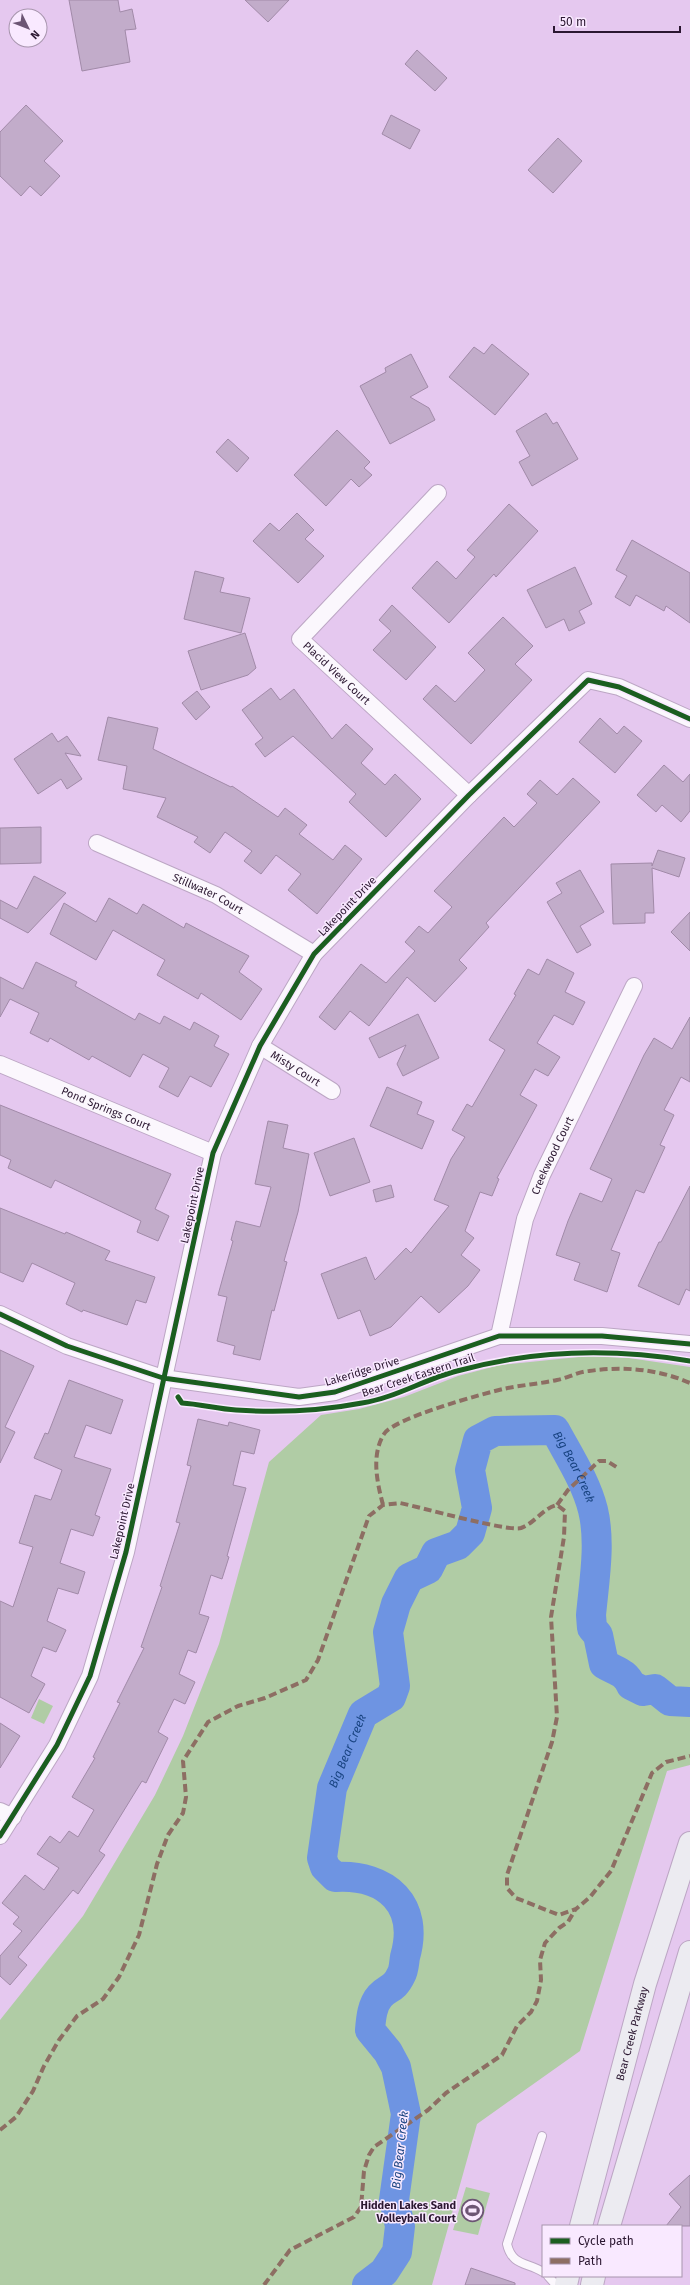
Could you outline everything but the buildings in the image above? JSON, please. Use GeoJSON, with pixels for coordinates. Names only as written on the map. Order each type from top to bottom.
{"type":"FeatureCollection","features":[{"type":"Feature","properties":{"kind":"main road","name":"Bear Creek Parkway"},"geometry":{"type":"LineString","coordinates":[[581,2225],[645,1984],[690,1843]]}},
{"type":"Feature","properties":{"kind":"main road"},"geometry":{"type":"LineString","coordinates":[[609,2225],[690,1952]]}},
{"type":"Feature","properties":{"kind":"street","name":"Placid View Court"},"geometry":{"type":"LineString","coordinates":[[438,493],[300,639],[469,795]]}},
{"type":"Feature","properties":{"kind":"street","name":"Lakepoint Drive"},"geometry":{"type":"LineString","coordinates":[[0,1836],[6,1814],[57,1745],[90,1676],[126,1552],[213,1153],[260,1046],[314,954],[469,795],[588,680],[620,687],[690,719]]}},
{"type":"Feature","properties":{"kind":"street","name":"Stillwater Court"},"geometry":{"type":"LineString","coordinates":[[97,843],[216,895],[314,954]]}},
{"type":"Feature","properties":{"kind":"street","name":"Creekwood Court"},"geometry":{"type":"LineString","coordinates":[[499,1336],[525,1219],[542,1175],[634,986]]}},
{"type":"Feature","properties":{"kind":"street","name":"Misty Court"},"geometry":{"type":"LineString","coordinates":[[260,1046],[332,1091]]}},
{"type":"Feature","properties":{"kind":"street","name":"Pond Springs Court"},"geometry":{"type":"LineString","coordinates":[[0,1064],[213,1153]]}},
{"type":"Feature","properties":{"kind":"street","name":"Lakeridge Drive"},"geometry":{"type":"LineString","coordinates":[[0,1314],[67,1346],[163,1378],[260,1393],[299,1397],[335,1392],[499,1336],[602,1336],[690,1344]]}},
{"type":"Feature","properties":{"kind":"lane"},"geometry":{"type":"LineString","coordinates":[[542,2136],[507,2244],[509,2254],[517,2261],[535,2267],[542,2271]]}},
{"type":"Feature","properties":{"kind":"lane"},"geometry":{"type":"LineString","coordinates":[[549,2277],[556,2285]]}},
{"type":"Feature","properties":{"kind":"green space"},"geometry":{"type":"Polygon","coordinates":[[[588,1356],[629,1358],[690,1367],[690,1765],[667,1771],[580,2051],[477,2124],[432,2285],[0,2285],[0,2020],[83,1916],[155,1795],[183,1736],[219,1644],[269,1462],[321,1415],[359,1409],[404,1397],[458,1376],[500,1365],[588,1356]]]}},
{"type":"Feature","properties":{"kind":"green space"},"geometry":{"type":"Polygon","coordinates":[[[39,1699],[53,1706],[44,1724],[31,1718],[39,1699]]]}},
{"type":"Feature","properties":{"kind":"green space","name":"Hidden Lakes Sand Volleyball Court"},"geometry":{"type":"Polygon","coordinates":[[[466,2187],[490,2193],[478,2235],[453,2230],[466,2187]]]}},
{"type":"Feature","properties":{"kind":"waterway","name":"Big Bear Creek"},"geometry":{"type":"LineString","coordinates":[[367,2285],[384,2272],[397,2252],[400,2226],[394,2200],[406,2114],[396,2067],[388,2052],[370,2030],[372,2012],[375,2003],[383,1993],[396,1983],[403,1971],[408,1939],[408,1922],[403,1908],[395,1896],[384,1887],[370,1881],[354,1877],[335,1877],[325,1867],[322,1858],[332,1788],[363,1714],[391,1697],[395,1686],[388,1632],[396,1604],[409,1578],[428,1569],[436,1553],[458,1545],[470,1533],[477,1508],[470,1470],[478,1440],[495,1431],[555,1430],[582,1479],[593,1510],[597,1549],[591,1615],[592,1628],[598,1635],[604,1664],[623,1674],[631,1685],[643,1691],[655,1689],[670,1701],[690,1702]]}},
{"type":"Feature","properties":{"kind":"marked path"},"geometry":{"type":"LineString","coordinates":[[383,1505],[376,1469],[376,1460],[380,1442],[384,1434],[391,1428],[421,1414],[439,1407],[503,1389],[561,1379],[585,1372],[602,1370],[640,1370],[678,1378],[690,1383]]}},
{"type":"Feature","properties":{"kind":"marked path"},"geometry":{"type":"LineString","coordinates":[[557,1505],[568,1490],[599,1461],[607,1461],[618,1468]]}},
{"type":"Feature","properties":{"kind":"marked path"},"geometry":{"type":"LineString","coordinates":[[0,2130],[16,2117],[33,2091],[44,2066],[59,2040],[77,2016],[103,1999],[119,1977],[139,1935],[157,1864],[168,1835],[183,1813],[186,1797],[183,1761],[208,1722],[238,1706],[265,1698],[306,1680],[318,1660],[369,1516],[383,1505],[400,1503],[482,1523],[513,1528],[521,1528],[526,1526],[547,1509],[557,1505],[565,1511],[564,1537],[551,1617],[557,1717],[552,1742],[507,1875],[507,1888],[516,1898],[559,1915],[576,1909],[590,1897],[611,1871],[652,1773],[666,1762],[690,1756]]}},
{"type":"Feature","properties":{"kind":"marked path"},"geometry":{"type":"LineString","coordinates":[[264,2285],[290,2250],[354,2217],[361,2207],[364,2171],[369,2155],[374,2147],[428,2110],[446,2093],[502,2055],[517,2026],[531,2012],[537,2001],[541,1980],[540,1960],[545,1943],[559,1928],[568,1922],[575,1910]]}},
{"type":"Feature","properties":{"kind":"cycle path"},"geometry":{"type":"LineString","coordinates":[[0,1836],[57,1745],[90,1676],[126,1552],[213,1153],[260,1046],[314,954],[469,795],[588,680],[619,687],[690,719]]}},
{"type":"Feature","properties":{"kind":"cycle path","name":"Bear Creek Eastern Trail"},"geometry":{"type":"LineString","coordinates":[[0,1314],[67,1346],[163,1378],[299,1397],[335,1392],[499,1336],[602,1336],[690,1344]]}},
{"type":"Feature","properties":{"kind":"cycle path","name":"Bear Creek Eastern Trail"},"geometry":{"type":"LineString","coordinates":[[178,1397],[182,1403],[229,1409],[252,1411],[315,1410],[374,1401],[445,1374],[486,1364],[544,1355],[573,1353],[631,1354],[690,1361]]}},
{"type":"Feature","properties":{"kind":"place","name":"Hidden Lakes Sand Volleyball Court"},"geometry":{"type":"Point","coordinates":[472,2211]}}]}
